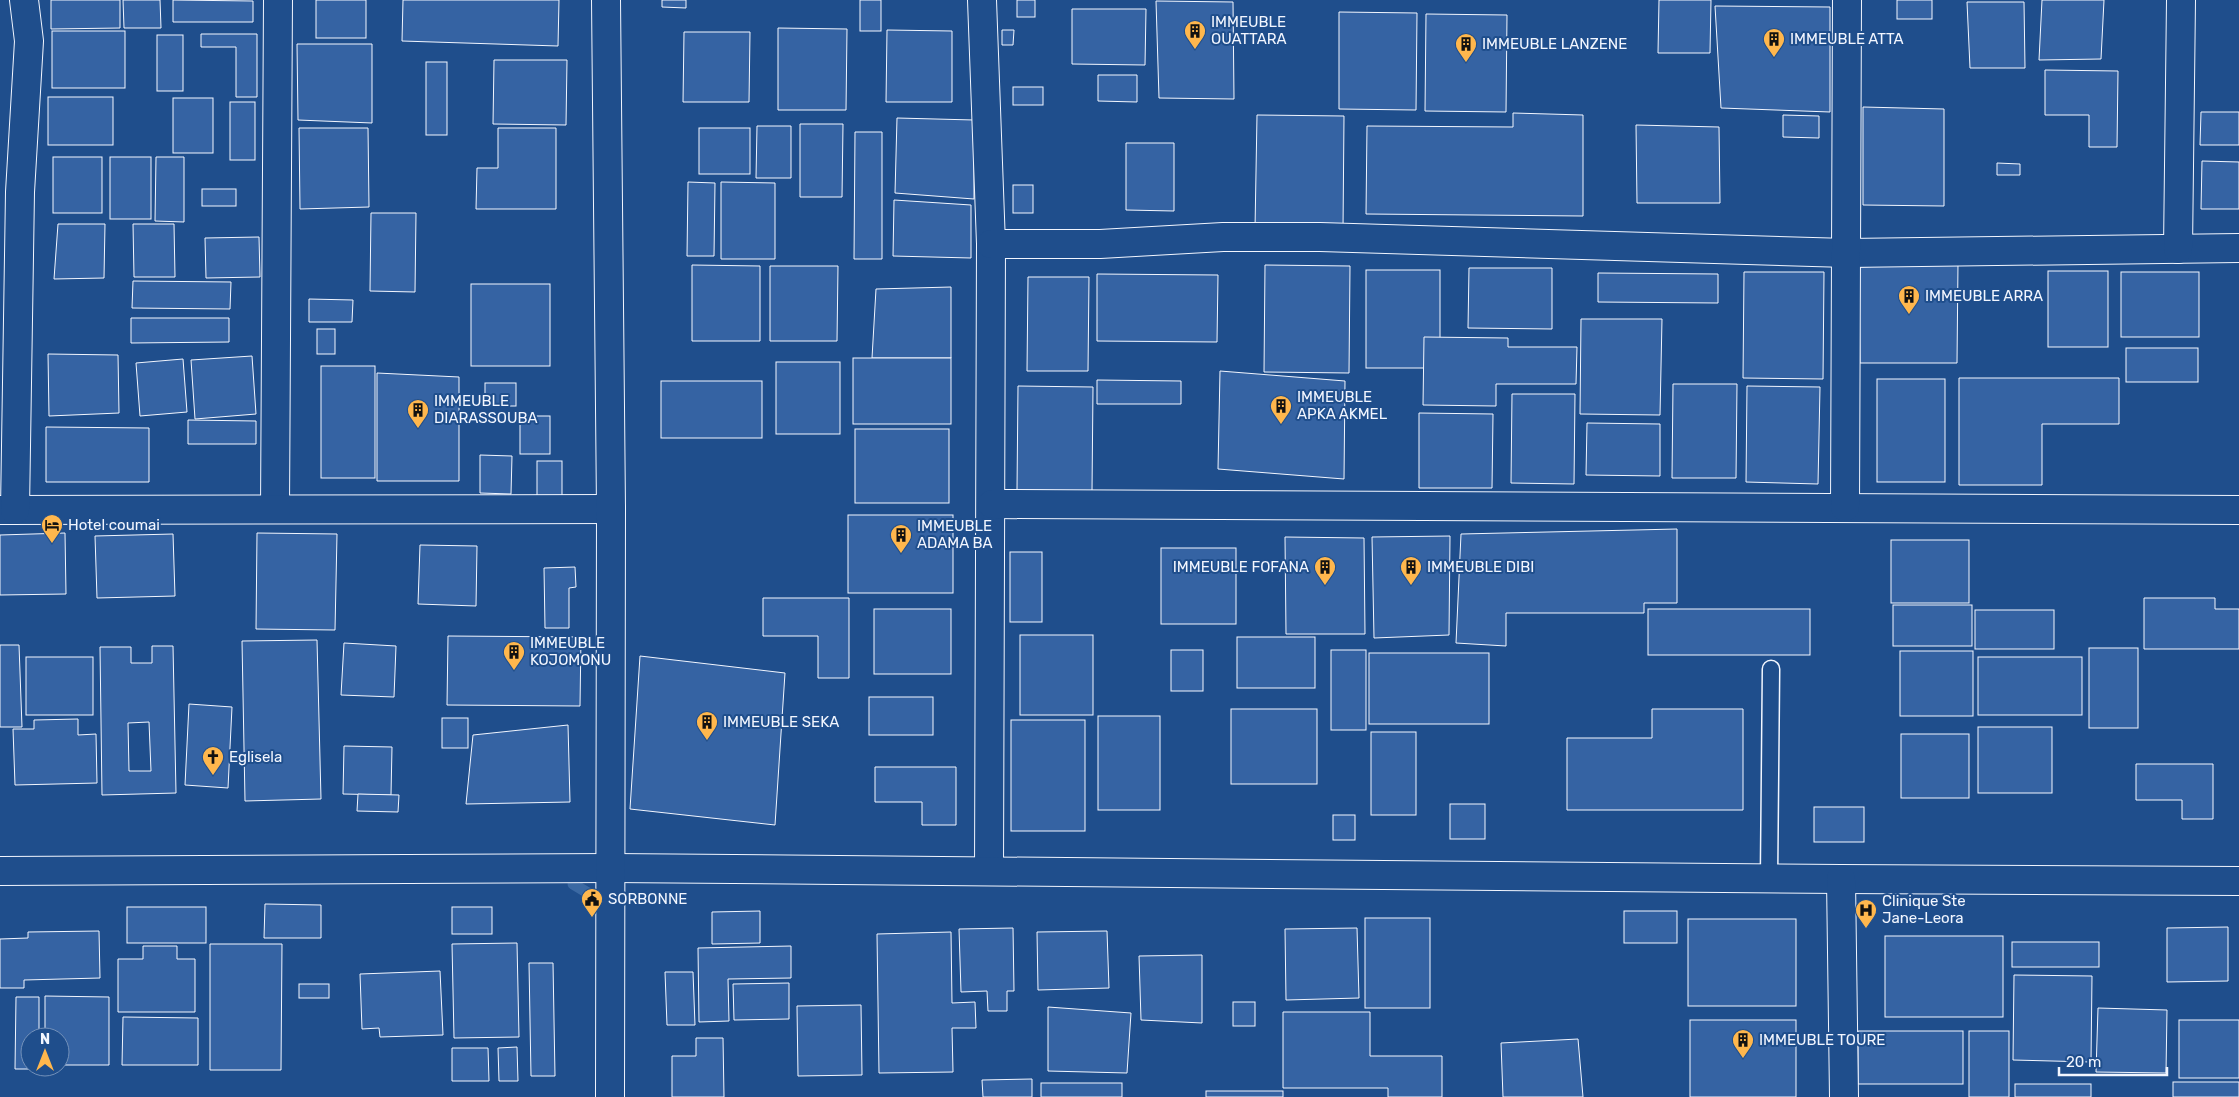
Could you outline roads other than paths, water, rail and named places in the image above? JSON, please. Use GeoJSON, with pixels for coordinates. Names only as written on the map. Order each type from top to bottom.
{"type":"FeatureCollection","features":[{"type":"Feature","properties":{"kind":"street"},"geometry":{"type":"LineString","coordinates":[[24,0],[29,41],[20,192],[8,510],[611,509]]}},
{"type":"Feature","properties":{"kind":"street"},"geometry":{"type":"LineString","coordinates":[[275,509],[278,0]]}},
{"type":"Feature","properties":{"kind":"street"},"geometry":{"type":"LineString","coordinates":[[606,0],[611,509],[612,868],[610,1097]]}},
{"type":"Feature","properties":{"kind":"street"},"geometry":{"type":"LineString","coordinates":[[982,0],[991,244],[992,504],[989,871]]}},
{"type":"Feature","properties":{"kind":"street"},"geometry":{"type":"LineString","coordinates":[[1845,507],[1846,0]]}},
{"type":"Feature","properties":{"kind":"street"},"geometry":{"type":"LineString","coordinates":[[2178,248],[2181,0]]}},
{"type":"Feature","properties":{"kind":"street"},"geometry":{"type":"LineString","coordinates":[[991,244],[1100,244],[1223,237],[1320,237],[1846,253],[2239,248]]}},
{"type":"Feature","properties":{"kind":"street"},"geometry":{"type":"LineString","coordinates":[[992,504],[2239,510]]}},
{"type":"Feature","properties":{"kind":"street"},"geometry":{"type":"LineString","coordinates":[[0,871],[612,868],[1840,880],[2239,881]]}},
{"type":"Feature","properties":{"kind":"street"},"geometry":{"type":"LineString","coordinates":[[1840,880],[1844,1097]]}},
{"type":"Feature","properties":{"kind":"lane"},"geometry":{"type":"LineString","coordinates":[[1769,879],[1771,669]]}},
{"type":"Feature","properties":{"kind":"waterway"},"geometry":{"type":"LineString","coordinates":[[573,884],[588,893],[595,909]]}},
{"type":"Feature","properties":{"kind":"place","name":"IMMEUBLE OUATTARA"},"geometry":{"type":"Point","coordinates":[1195,50]}},
{"type":"Feature","properties":{"kind":"place","name":"IMMEUBLE ATTA"},"geometry":{"type":"Point","coordinates":[1774,58]}},
{"type":"Feature","properties":{"kind":"place","name":"IMMEUBLE LANZENE"},"geometry":{"type":"Point","coordinates":[1466,63]}},
{"type":"Feature","properties":{"kind":"place","name":"IMMEUBLE ARRA"},"geometry":{"type":"Point","coordinates":[1909,315]}},
{"type":"Feature","properties":{"kind":"place","name":"IMMEUBLE APKA AKMEL"},"geometry":{"type":"Point","coordinates":[1281,425]}},
{"type":"Feature","properties":{"kind":"place","name":"IMMEUBLE DIARASSOUBA"},"geometry":{"type":"Point","coordinates":[418,429]}},
{"type":"Feature","properties":{"kind":"place","name":"Hotel coumai"},"geometry":{"type":"Point","coordinates":[52,544]}},
{"type":"Feature","properties":{"kind":"place","name":"IMMEUBLE ADAMA BA"},"geometry":{"type":"Point","coordinates":[901,554]}},
{"type":"Feature","properties":{"kind":"place","name":"IMMEUBLE FOFANA"},"geometry":{"type":"Point","coordinates":[1325,586]}},
{"type":"Feature","properties":{"kind":"place","name":"IMMEUBLE DIBI"},"geometry":{"type":"Point","coordinates":[1411,586]}},
{"type":"Feature","properties":{"kind":"place","name":"IMMEUBLE KOJOMONU"},"geometry":{"type":"Point","coordinates":[514,671]}},
{"type":"Feature","properties":{"kind":"place","name":"IMMEUBLE SEKA"},"geometry":{"type":"Point","coordinates":[707,741]}},
{"type":"Feature","properties":{"kind":"place","name":"Eglisela"},"geometry":{"type":"Point","coordinates":[213,776]}},
{"type":"Feature","properties":{"kind":"place","name":"SORBONNE"},"geometry":{"type":"Point","coordinates":[592,918]}},
{"type":"Feature","properties":{"kind":"place","name":"Clinique Ste Jane-Leora"},"geometry":{"type":"Point","coordinates":[1866,929]}},
{"type":"Feature","properties":{"kind":"place","name":"IMMEUBLE TOURE"},"geometry":{"type":"Point","coordinates":[1743,1059]}}]}
